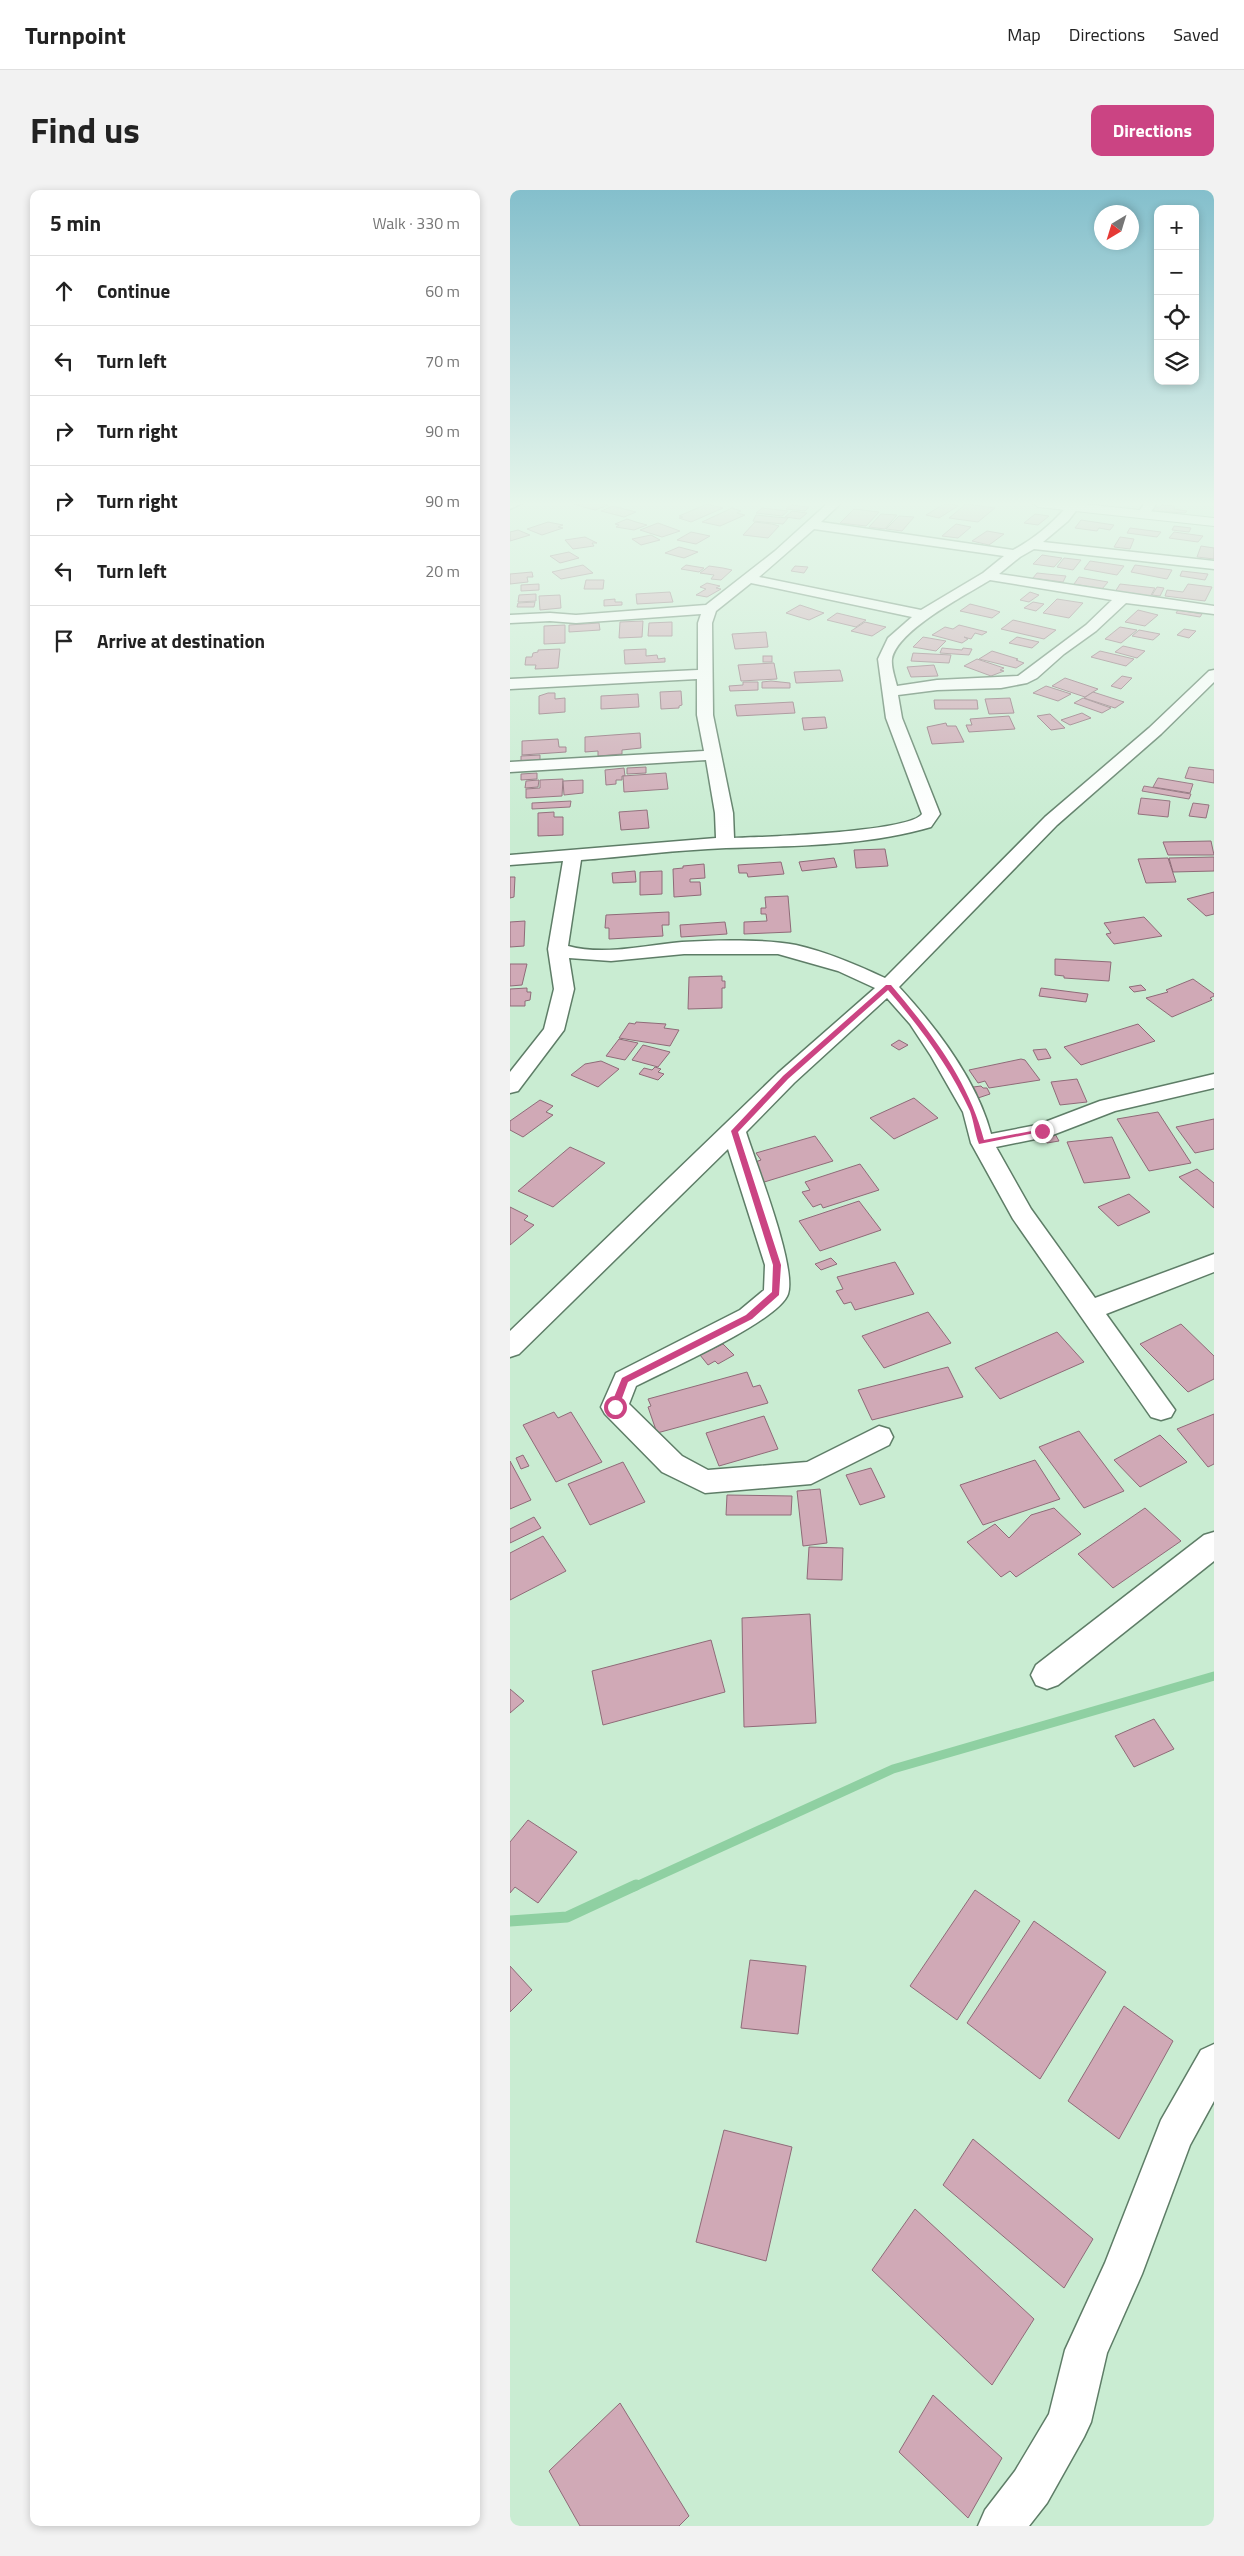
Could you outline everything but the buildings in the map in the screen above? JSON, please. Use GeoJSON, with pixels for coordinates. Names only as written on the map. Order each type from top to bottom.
{"type":"FeatureCollection","features":[{"type":"Feature","properties":{"kind":"street"},"geometry":{"type":"LineString","coordinates":[[510,619],[550,617],[576,619],[670,612]]}},
{"type":"Feature","properties":{"kind":"street"},"geometry":{"type":"LineString","coordinates":[[709,612],[705,623],[705,715],[724,813],[725,843]]}},
{"type":"Feature","properties":{"kind":"street"},"geometry":{"type":"LineString","coordinates":[[904,612],[923,616]]}},
{"type":"Feature","properties":{"kind":"street"},"geometry":{"type":"LineString","coordinates":[[510,860],[725,843],[782,842],[919,827],[930,819],[932,814],[894,718],[885,659],[892,641],[929,612]]}},
{"type":"Feature","properties":{"kind":"street"},"geometry":{"type":"LineString","coordinates":[[890,691],[936,685],[1002,683],[1022,680],[1032,675],[1059,651],[1092,628],[1109,612]]}},
{"type":"Feature","properties":{"kind":"street"},"geometry":{"type":"LineString","coordinates":[[510,684],[706,674]]}},
{"type":"Feature","properties":{"kind":"street"},"geometry":{"type":"LineString","coordinates":[[510,1347],[734,1131],[786,1078],[888,987],[1051,821],[1155,731],[1199,696],[1214,674]]}},
{"type":"Feature","properties":{"kind":"street"},"geometry":{"type":"LineString","coordinates":[[510,767],[712,755]]}},
{"type":"Feature","properties":{"kind":"street"},"geometry":{"type":"LineString","coordinates":[[510,1086],[554,1030],[564,990],[558,949],[573,855]]}},
{"type":"Feature","properties":{"kind":"street"},"geometry":{"type":"LineString","coordinates":[[558,949],[576,954],[611,956],[684,948],[778,948],[796,951],[845,967],[888,987],[918,1020],[942,1056],[974,1112],[982,1143],[1021,1212],[1161,1410]]}},
{"type":"Feature","properties":{"kind":"street"},"geometry":{"type":"LineString","coordinates":[[982,1143],[1042,1131],[1108,1106],[1214,1081]]}},
{"type":"Feature","properties":{"kind":"street"},"geometry":{"type":"LineString","coordinates":[[734,1131],[777,1265],[776,1294],[749,1317],[625,1380],[615,1407],[672,1464],[704,1482],[811,1473],[879,1437]]}},
{"type":"Feature","properties":{"kind":"street"},"geometry":{"type":"LineString","coordinates":[[1090,1310],[1214,1263]]}},
{"type":"Feature","properties":{"kind":"street"},"geometry":{"type":"LineString","coordinates":[[1047,1675],[1214,1544]]}},
{"type":"Feature","properties":{"kind":"street"},"geometry":{"type":"LineString","coordinates":[[1001,2526],[1031,2487],[1069,2422],[1086,2350],[1121,2274],[1175,2134],[1214,2063]]}},
{"type":"Feature","properties":{"kind":"waterway"},"geometry":{"type":"LineString","coordinates":[[634,1887],[893,1769],[1214,1676]]}},
{"type":"Feature","properties":{"kind":"waterway"},"geometry":{"type":"LineString","coordinates":[[510,1921],[567,1917],[636,1885]]}},
{"type":"Feature","properties":{"kind":"route"},"geometry":{"type":"LineString","coordinates":[[615,1407],[625,1380],[749,1317],[776,1294],[777,1265],[734,1131],[786,1078],[888,987],[918,1020],[942,1056],[974,1112],[982,1143],[1042,1131]]}}]}
